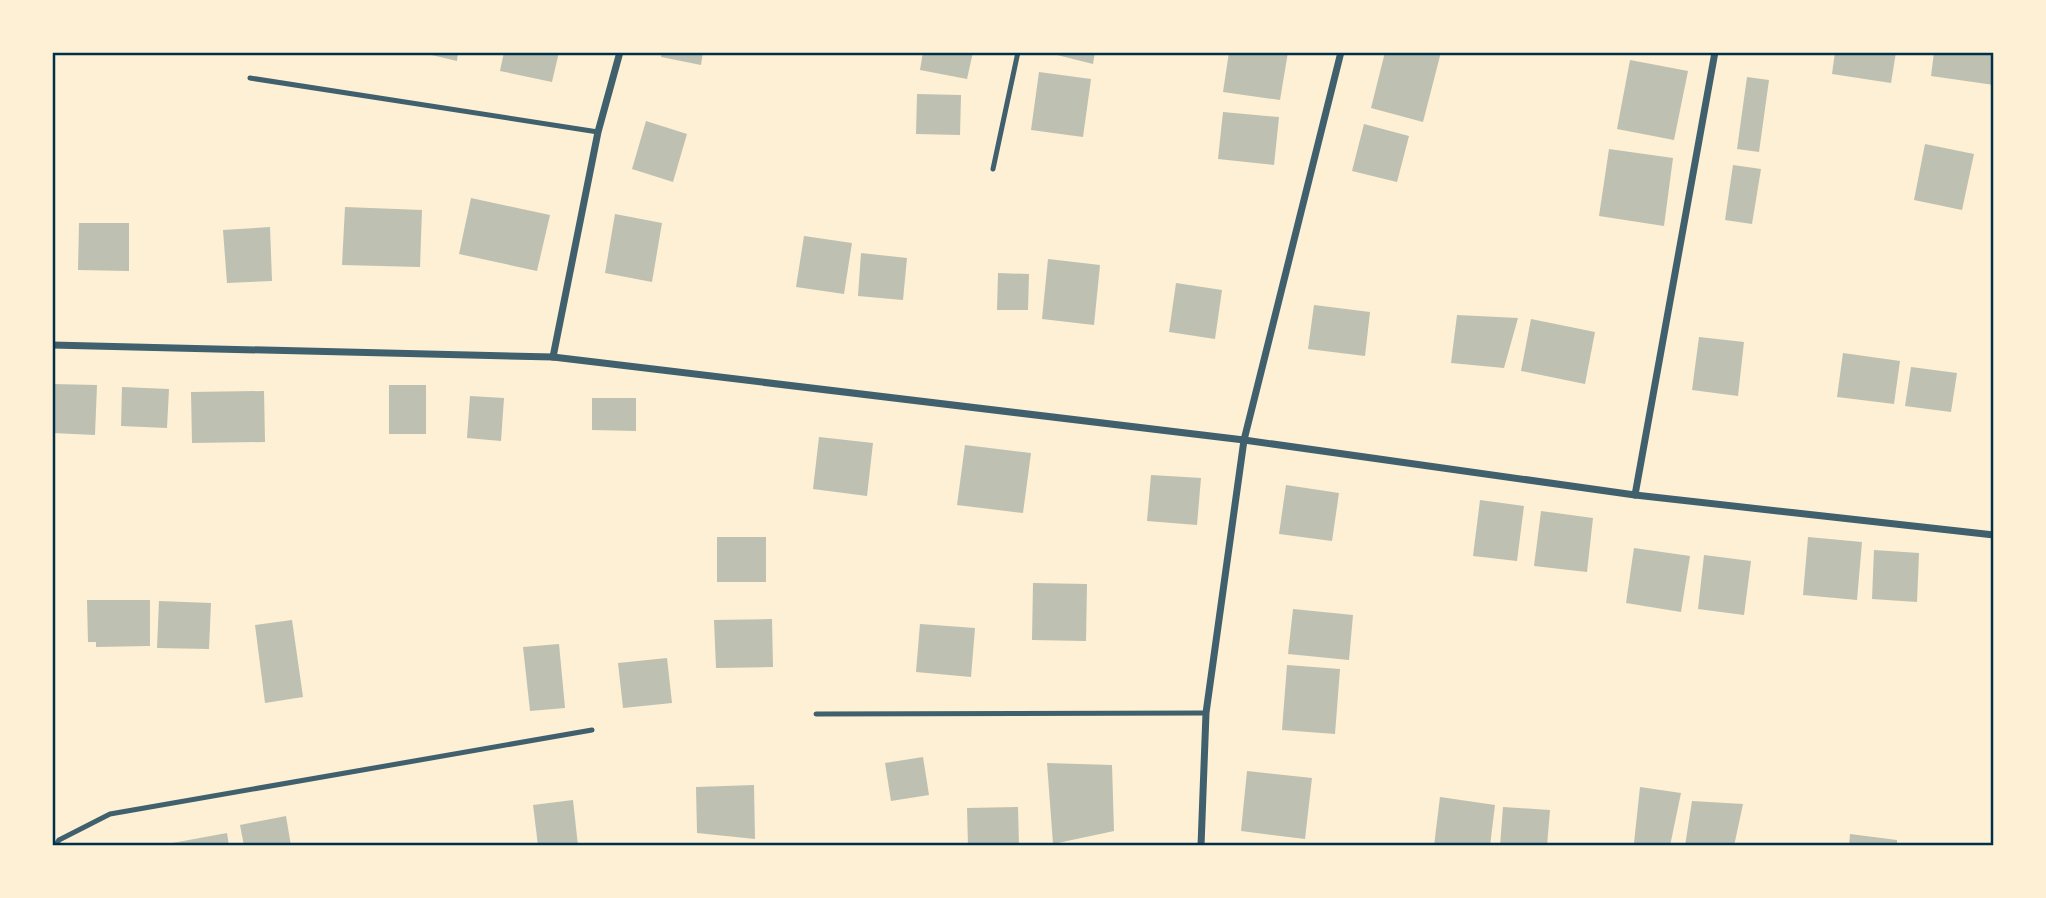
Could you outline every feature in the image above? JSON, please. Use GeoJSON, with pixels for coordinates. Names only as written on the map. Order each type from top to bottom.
{"type":"FeatureCollection","features":[{"type":"Feature","properties":{"kind":"street"},"geometry":{"type":"LineString","coordinates":[[552,357],[598,132],[620,52]]}},
{"type":"Feature","properties":{"kind":"street"},"geometry":{"type":"LineString","coordinates":[[1201,845],[1206,713],[1244,440],[1341,52]]}},
{"type":"Feature","properties":{"kind":"street"},"geometry":{"type":"LineString","coordinates":[[1635,495],[1715,52]]}},
{"type":"Feature","properties":{"kind":"street"},"geometry":{"type":"LineString","coordinates":[[52,345],[552,357],[1244,440],[1635,495],[1993,535]]}},
{"type":"Feature","properties":{"kind":"lane"},"geometry":{"type":"LineString","coordinates":[[993,169],[1018,52]]}},
{"type":"Feature","properties":{"kind":"lane"},"geometry":{"type":"LineString","coordinates":[[250,78],[598,132]]}},
{"type":"Feature","properties":{"kind":"lane"},"geometry":{"type":"LineString","coordinates":[[816,715],[1206,713]]}},
{"type":"Feature","properties":{"kind":"lane"},"geometry":{"type":"LineString","coordinates":[[55,845],[59,840],[110,814],[592,730]]}},
{"type":"Feature","properties":{"kind":"building"},"geometry":{"type":"Polygon","coordinates":[[[419,52],[458,52],[457,61],[419,52]]]}},
{"type":"Feature","properties":{"kind":"building"},"geometry":{"type":"Polygon","coordinates":[[[504,52],[559,52],[552,82],[500,71],[504,52]]]}},
{"type":"Feature","properties":{"kind":"building"},"geometry":{"type":"Polygon","coordinates":[[[662,52],[703,52],[701,65],[661,57],[662,52]]]}},
{"type":"Feature","properties":{"kind":"building"},"geometry":{"type":"Polygon","coordinates":[[[923,52],[973,52],[967,79],[920,70],[923,52]]]}},
{"type":"Feature","properties":{"kind":"building"},"geometry":{"type":"Polygon","coordinates":[[[1045,52],[1095,52],[1093,64],[1045,52]]]}},
{"type":"Feature","properties":{"kind":"building"},"geometry":{"type":"Polygon","coordinates":[[[1229,52],[1288,52],[1280,100],[1223,92],[1229,52]]]}},
{"type":"Feature","properties":{"kind":"building"},"geometry":{"type":"Polygon","coordinates":[[[1385,52],[1441,52],[1423,122],[1371,108],[1385,52]]]}},
{"type":"Feature","properties":{"kind":"building"},"geometry":{"type":"Polygon","coordinates":[[[1835,52],[1896,52],[1891,83],[1832,74],[1835,52]]]}},
{"type":"Feature","properties":{"kind":"building"},"geometry":{"type":"Polygon","coordinates":[[[1934,52],[1994,52],[1994,85],[1931,76],[1934,52]]]}},
{"type":"Feature","properties":{"kind":"building"},"geometry":{"type":"Polygon","coordinates":[[[1630,60],[1688,71],[1674,140],[1617,129],[1630,60]]]}},
{"type":"Feature","properties":{"kind":"building"},"geometry":{"type":"Polygon","coordinates":[[[1039,72],[1091,79],[1083,137],[1031,130],[1039,72]]]}},
{"type":"Feature","properties":{"kind":"building"},"geometry":{"type":"Polygon","coordinates":[[[1747,77],[1769,80],[1759,152],[1737,149],[1747,77]]]}},
{"type":"Feature","properties":{"kind":"building"},"geometry":{"type":"Polygon","coordinates":[[[917,94],[961,95],[960,135],[916,134],[917,94]]]}},
{"type":"Feature","properties":{"kind":"building"},"geometry":{"type":"Polygon","coordinates":[[[1223,112],[1279,117],[1274,165],[1218,159],[1223,112]]]}},
{"type":"Feature","properties":{"kind":"building"},"geometry":{"type":"Polygon","coordinates":[[[646,121],[687,134],[673,182],[632,169],[646,121]]]}},
{"type":"Feature","properties":{"kind":"building"},"geometry":{"type":"Polygon","coordinates":[[[1364,124],[1409,136],[1397,182],[1352,171],[1364,124]]]}},
{"type":"Feature","properties":{"kind":"building"},"geometry":{"type":"Polygon","coordinates":[[[1925,144],[1974,154],[1962,210],[1914,200],[1925,144]]]}},
{"type":"Feature","properties":{"kind":"building"},"geometry":{"type":"Polygon","coordinates":[[[1609,149],[1673,158],[1664,226],[1599,216],[1609,149]]]}},
{"type":"Feature","properties":{"kind":"building"},"geometry":{"type":"Polygon","coordinates":[[[1733,165],[1761,169],[1752,224],[1725,220],[1733,165]]]}},
{"type":"Feature","properties":{"kind":"building"},"geometry":{"type":"Polygon","coordinates":[[[471,198],[550,215],[537,271],[459,254],[471,198]]]}},
{"type":"Feature","properties":{"kind":"building"},"geometry":{"type":"Polygon","coordinates":[[[345,207],[422,210],[420,267],[342,265],[345,207]]]}},
{"type":"Feature","properties":{"kind":"building"},"geometry":{"type":"Polygon","coordinates":[[[615,214],[662,223],[652,282],[605,273],[615,214]]]}},
{"type":"Feature","properties":{"kind":"building"},"geometry":{"type":"Polygon","coordinates":[[[79,223],[129,223],[129,271],[78,270],[79,223]]]}},
{"type":"Feature","properties":{"kind":"building"},"geometry":{"type":"Polygon","coordinates":[[[270,227],[272,281],[227,283],[223,230],[270,227]]]}},
{"type":"Feature","properties":{"kind":"building"},"geometry":{"type":"Polygon","coordinates":[[[804,236],[852,243],[844,294],[796,287],[804,236]]]}},
{"type":"Feature","properties":{"kind":"building"},"geometry":{"type":"Polygon","coordinates":[[[861,253],[907,258],[903,300],[858,296],[861,253]]]}},
{"type":"Feature","properties":{"kind":"building"},"geometry":{"type":"Polygon","coordinates":[[[1048,259],[1100,265],[1094,325],[1042,319],[1048,259]]]}},
{"type":"Feature","properties":{"kind":"building"},"geometry":{"type":"Polygon","coordinates":[[[998,273],[1029,274],[1028,310],[997,310],[998,273]]]}},
{"type":"Feature","properties":{"kind":"building"},"geometry":{"type":"Polygon","coordinates":[[[1176,283],[1222,290],[1215,339],[1169,332],[1176,283]]]}},
{"type":"Feature","properties":{"kind":"building"},"geometry":{"type":"Polygon","coordinates":[[[1314,305],[1370,312],[1365,356],[1308,349],[1314,305]]]}},
{"type":"Feature","properties":{"kind":"building"},"geometry":{"type":"Polygon","coordinates":[[[1457,315],[1518,318],[1504,368],[1451,363],[1457,315]]]}},
{"type":"Feature","properties":{"kind":"building"},"geometry":{"type":"Polygon","coordinates":[[[1531,319],[1595,332],[1585,384],[1521,371],[1531,319]]]}},
{"type":"Feature","properties":{"kind":"building"},"geometry":{"type":"Polygon","coordinates":[[[1699,337],[1744,342],[1738,396],[1692,390],[1699,337]]]}},
{"type":"Feature","properties":{"kind":"building"},"geometry":{"type":"Polygon","coordinates":[[[1843,353],[1900,361],[1894,404],[1837,397],[1843,353]]]}},
{"type":"Feature","properties":{"kind":"building"},"geometry":{"type":"Polygon","coordinates":[[[1911,367],[1957,373],[1951,412],[1905,406],[1911,367]]]}},
{"type":"Feature","properties":{"kind":"building"},"geometry":{"type":"Polygon","coordinates":[[[52,384],[97,385],[95,435],[52,433],[52,384]]]}},
{"type":"Feature","properties":{"kind":"building"},"geometry":{"type":"Polygon","coordinates":[[[389,385],[426,385],[426,434],[389,434],[389,385]]]}},
{"type":"Feature","properties":{"kind":"building"},"geometry":{"type":"Polygon","coordinates":[[[122,387],[169,389],[167,428],[121,426],[122,387]]]}},
{"type":"Feature","properties":{"kind":"building"},"geometry":{"type":"Polygon","coordinates":[[[264,391],[265,442],[192,443],[191,392],[264,391]]]}},
{"type":"Feature","properties":{"kind":"building"},"geometry":{"type":"Polygon","coordinates":[[[470,396],[504,398],[501,441],[467,438],[470,396]]]}},
{"type":"Feature","properties":{"kind":"building"},"geometry":{"type":"Polygon","coordinates":[[[592,398],[636,398],[636,431],[592,430],[592,398]]]}},
{"type":"Feature","properties":{"kind":"building"},"geometry":{"type":"Polygon","coordinates":[[[819,437],[873,443],[867,496],[813,489],[819,437]]]}},
{"type":"Feature","properties":{"kind":"building"},"geometry":{"type":"Polygon","coordinates":[[[965,445],[1031,453],[1023,513],[957,505],[965,445]]]}},
{"type":"Feature","properties":{"kind":"building"},"geometry":{"type":"Polygon","coordinates":[[[1151,475],[1201,478],[1197,525],[1147,521],[1151,475]]]}},
{"type":"Feature","properties":{"kind":"building"},"geometry":{"type":"Polygon","coordinates":[[[1286,485],[1339,493],[1332,541],[1279,534],[1286,485]]]}},
{"type":"Feature","properties":{"kind":"building"},"geometry":{"type":"Polygon","coordinates":[[[1480,500],[1524,506],[1517,561],[1473,556],[1480,500]]]}},
{"type":"Feature","properties":{"kind":"building"},"geometry":{"type":"Polygon","coordinates":[[[1541,511],[1593,518],[1587,572],[1534,566],[1541,511]]]}},
{"type":"Feature","properties":{"kind":"building"},"geometry":{"type":"Polygon","coordinates":[[[717,537],[766,537],[766,582],[717,582],[717,537]]]}},
{"type":"Feature","properties":{"kind":"building"},"geometry":{"type":"Polygon","coordinates":[[[1808,537],[1862,542],[1857,600],[1803,595],[1808,537]]]}},
{"type":"Feature","properties":{"kind":"building"},"geometry":{"type":"Polygon","coordinates":[[[1634,548],[1690,556],[1681,612],[1626,603],[1634,548]]]}},
{"type":"Feature","properties":{"kind":"building"},"geometry":{"type":"Polygon","coordinates":[[[1874,550],[1919,553],[1917,602],[1872,599],[1874,550]]]}},
{"type":"Feature","properties":{"kind":"building"},"geometry":{"type":"Polygon","coordinates":[[[1704,555],[1751,561],[1744,615],[1698,609],[1704,555]]]}},
{"type":"Feature","properties":{"kind":"building"},"geometry":{"type":"Polygon","coordinates":[[[1033,583],[1087,584],[1086,641],[1032,640],[1033,583]]]}},
{"type":"Feature","properties":{"kind":"building"},"geometry":{"type":"Polygon","coordinates":[[[87,600],[150,600],[150,646],[96,647],[96,642],[88,642],[87,600]]]}},
{"type":"Feature","properties":{"kind":"building"},"geometry":{"type":"Polygon","coordinates":[[[159,601],[211,603],[209,649],[157,648],[159,601]]]}},
{"type":"Feature","properties":{"kind":"building"},"geometry":{"type":"Polygon","coordinates":[[[1293,609],[1353,615],[1349,660],[1288,654],[1293,609]]]}},
{"type":"Feature","properties":{"kind":"building"},"geometry":{"type":"Polygon","coordinates":[[[772,619],[773,667],[716,668],[714,620],[772,619]]]}},
{"type":"Feature","properties":{"kind":"building"},"geometry":{"type":"Polygon","coordinates":[[[292,620],[303,697],[265,703],[255,625],[292,620]]]}},
{"type":"Feature","properties":{"kind":"building"},"geometry":{"type":"Polygon","coordinates":[[[920,624],[975,628],[971,677],[916,672],[920,624]]]}},
{"type":"Feature","properties":{"kind":"building"},"geometry":{"type":"Polygon","coordinates":[[[559,644],[565,708],[530,711],[523,647],[559,644]]]}},
{"type":"Feature","properties":{"kind":"building"},"geometry":{"type":"Polygon","coordinates":[[[667,658],[672,703],[623,708],[618,663],[667,658]]]}},
{"type":"Feature","properties":{"kind":"building"},"geometry":{"type":"Polygon","coordinates":[[[1287,665],[1340,669],[1335,734],[1282,730],[1287,665]]]}},
{"type":"Feature","properties":{"kind":"building"},"geometry":{"type":"Polygon","coordinates":[[[923,757],[929,795],[891,801],[885,763],[923,757]]]}},
{"type":"Feature","properties":{"kind":"building"},"geometry":{"type":"Polygon","coordinates":[[[1047,763],[1112,765],[1114,831],[1053,844],[1047,763]]]}},
{"type":"Feature","properties":{"kind":"building"},"geometry":{"type":"Polygon","coordinates":[[[1247,771],[1312,778],[1305,839],[1241,831],[1247,771]]]}},
{"type":"Feature","properties":{"kind":"building"},"geometry":{"type":"Polygon","coordinates":[[[754,785],[755,839],[697,833],[696,787],[754,785]]]}},
{"type":"Feature","properties":{"kind":"building"},"geometry":{"type":"Polygon","coordinates":[[[1640,787],[1681,793],[1670,846],[1634,843],[1640,787]]]}},
{"type":"Feature","properties":{"kind":"building"},"geometry":{"type":"Polygon","coordinates":[[[1440,797],[1495,805],[1490,846],[1434,846],[1440,797]]]}},
{"type":"Feature","properties":{"kind":"building"},"geometry":{"type":"Polygon","coordinates":[[[573,800],[578,846],[538,846],[533,805],[573,800]]]}},
{"type":"Feature","properties":{"kind":"building"},"geometry":{"type":"Polygon","coordinates":[[[1692,801],[1743,804],[1734,846],[1685,846],[1692,801]]]}},
{"type":"Feature","properties":{"kind":"building"},"geometry":{"type":"Polygon","coordinates":[[[1018,807],[1019,846],[968,846],[967,808],[1018,807]]]}},
{"type":"Feature","properties":{"kind":"building"},"geometry":{"type":"Polygon","coordinates":[[[1503,807],[1550,810],[1547,846],[1500,846],[1503,807]]]}},
{"type":"Feature","properties":{"kind":"building"},"geometry":{"type":"Polygon","coordinates":[[[286,816],[291,846],[244,846],[240,825],[286,816]]]}},
{"type":"Feature","properties":{"kind":"building"},"geometry":{"type":"Polygon","coordinates":[[[227,833],[229,846],[167,846],[167,844],[227,833]]]}},
{"type":"Feature","properties":{"kind":"building"},"geometry":{"type":"Polygon","coordinates":[[[1850,834],[1897,840],[1897,846],[1849,846],[1850,834]]]}}]}
